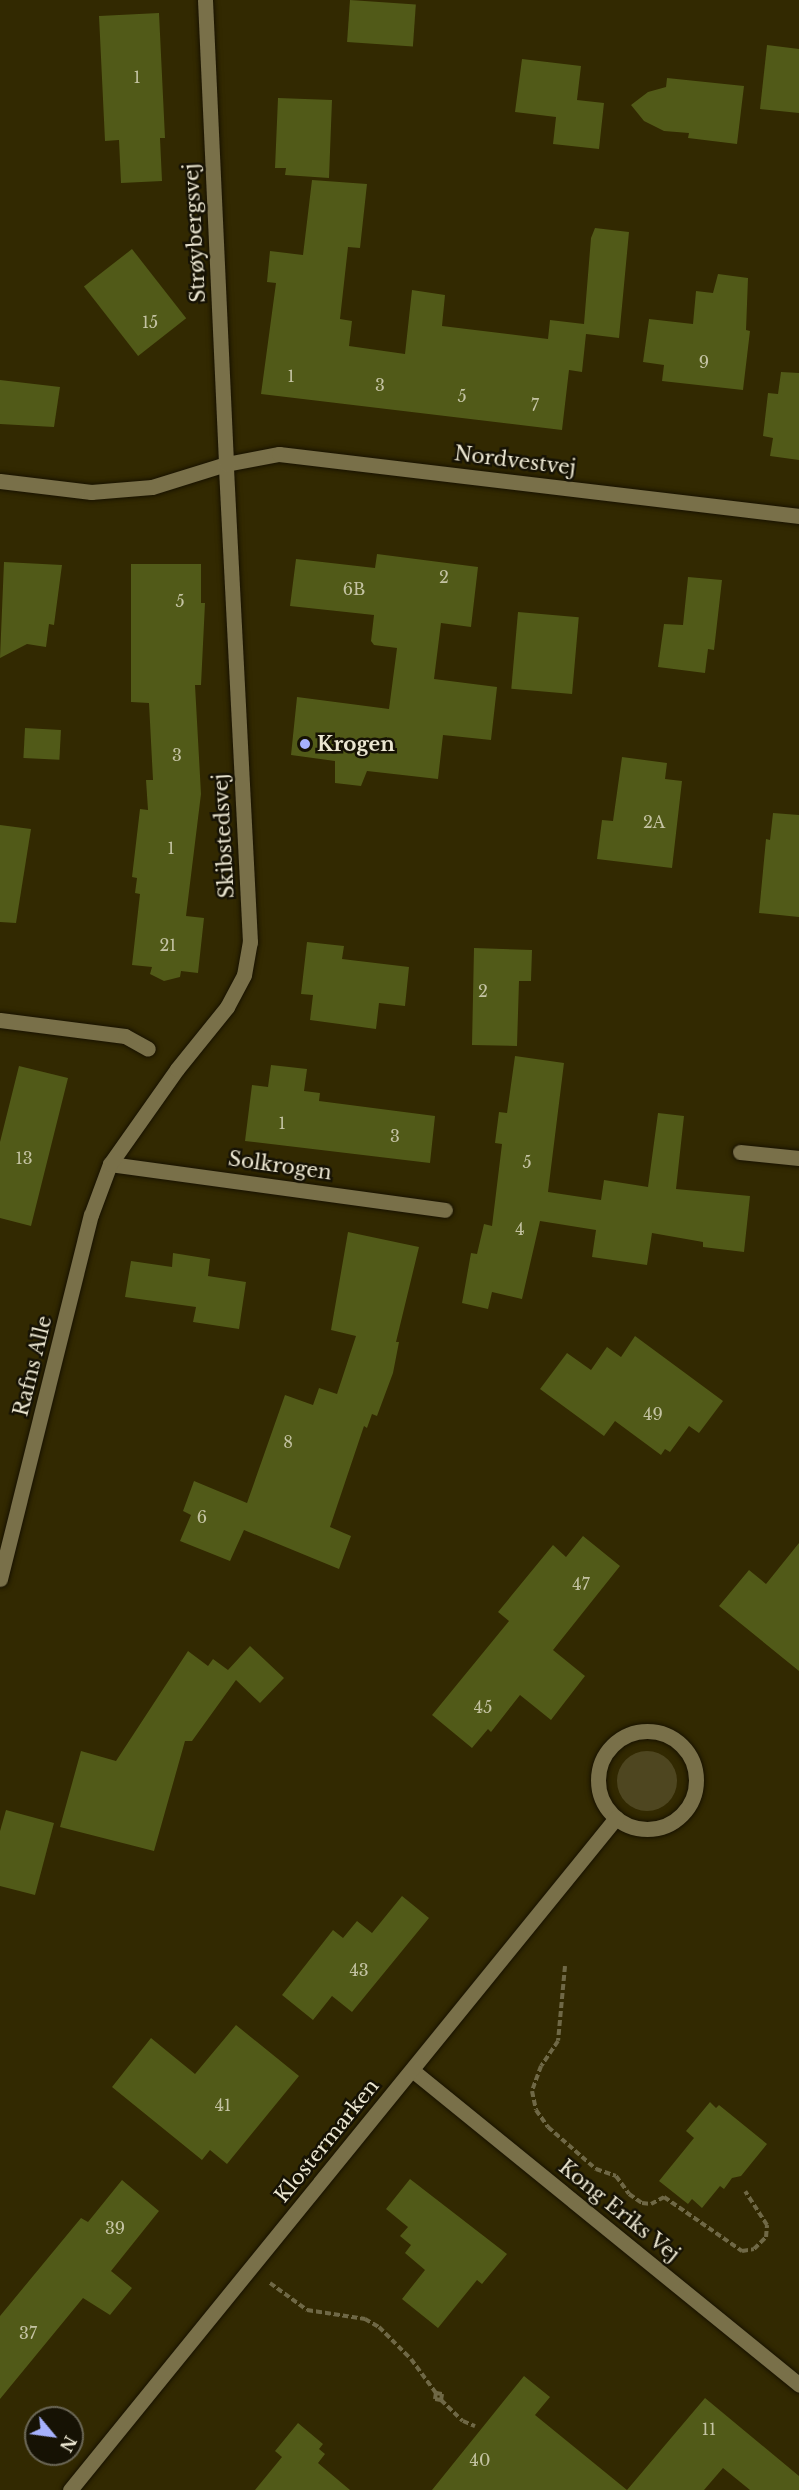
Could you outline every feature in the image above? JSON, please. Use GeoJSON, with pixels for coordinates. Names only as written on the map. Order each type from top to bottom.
{"type":"FeatureCollection","features":[{"type":"Feature","properties":{"kind":"street","name":"Strøybergsvej"},"geometry":{"type":"LineString","coordinates":[[205,0],[226,464]]}},
{"type":"Feature","properties":{"kind":"street","name":"Nordvestvej"},"geometry":{"type":"LineString","coordinates":[[0,481],[91,492],[121,490],[152,487],[226,464],[279,454],[799,516]]}},
{"type":"Feature","properties":{"kind":"street","name":"Skibstedsvej"},"geometry":{"type":"LineString","coordinates":[[110,1164],[177,1069],[227,1007],[244,975],[250,942],[226,464]]}},
{"type":"Feature","properties":{"kind":"street"},"geometry":{"type":"LineString","coordinates":[[0,1020],[124,1035],[148,1049]]}},
{"type":"Feature","properties":{"kind":"street"},"geometry":{"type":"LineString","coordinates":[[740,1152],[799,1158]]}},
{"type":"Feature","properties":{"kind":"street","name":"Solkrogen"},"geometry":{"type":"LineString","coordinates":[[110,1164],[445,1210]]}},
{"type":"Feature","properties":{"kind":"street","name":"Rafns Alle"},"geometry":{"type":"LineString","coordinates":[[0,1579],[91,1215],[110,1164]]}},
{"type":"Feature","properties":{"kind":"street"},"geometry":{"type":"LineString","coordinates":[[642,1732],[666,1735],[677,1742],[693,1762],[696,1781],[690,1804],[682,1815],[657,1829],[642,1830],[616,1818],[607,1808],[598,1783],[604,1757],[612,1746],[642,1732]]}},
{"type":"Feature","properties":{"kind":"street","name":"Klostermarken"},"geometry":{"type":"LineString","coordinates":[[70,2490],[616,1818]]}},
{"type":"Feature","properties":{"kind":"street","name":"Kong Eriks Vej"},"geometry":{"type":"LineString","coordinates":[[412,2070],[799,2385]]}},
{"type":"Feature","properties":{"kind":"path"},"geometry":{"type":"LineString","coordinates":[[565,1966],[558,2041],[541,2066],[532,2091],[536,2110],[548,2127],[596,2169],[616,2176],[628,2194],[642,2203],[651,2205],[664,2196],[742,2251],[754,2249],[766,2237],[767,2224],[745,2191]]}},
{"type":"Feature","properties":{"kind":"path"},"geometry":{"type":"LineString","coordinates":[[251,2267],[307,2310],[365,2319],[379,2326],[411,2359],[436,2393],[435,2399],[441,2400],[463,2421],[475,2426]]}},
{"type":"Feature","properties":{"kind":"shaded area"},"geometry":{"type":"Polygon","coordinates":[[[641,1751],[653,1751],[669,1759],[675,1769],[677,1781],[675,1793],[669,1803],[653,1811],[641,1811],[625,1803],[617,1787],[617,1775],[625,1759],[641,1751]]]}},
{"type":"Feature","properties":{"kind":"building"},"geometry":{"type":"Polygon","coordinates":[[[350,0],[416,5],[413,47],[347,42],[350,0]]]}},
{"type":"Feature","properties":{"kind":"building"},"geometry":{"type":"Polygon","coordinates":[[[159,13],[165,138],[160,138],[162,181],[121,183],[119,140],[105,141],[99,16],[159,13]]]}},
{"type":"Feature","properties":{"kind":"building"},"geometry":{"type":"Polygon","coordinates":[[[767,45],[799,49],[799,113],[760,109],[767,45]]]}},
{"type":"Feature","properties":{"kind":"building"},"geometry":{"type":"Polygon","coordinates":[[[522,59],[581,66],[577,100],[604,103],[599,149],[553,144],[556,117],[515,112],[522,59]]]}},
{"type":"Feature","properties":{"kind":"building"},"geometry":{"type":"Polygon","coordinates":[[[667,78],[744,86],[737,144],[688,138],[689,133],[664,131],[644,121],[631,105],[648,92],[666,87],[667,78]]]}},
{"type":"Feature","properties":{"kind":"building"},"geometry":{"type":"Polygon","coordinates":[[[278,98],[332,100],[329,178],[285,175],[286,168],[275,168],[278,98]]]}},
{"type":"Feature","properties":{"kind":"building"},"geometry":{"type":"Polygon","coordinates":[[[312,180],[367,184],[360,248],[348,247],[340,319],[352,321],[349,346],[405,354],[412,290],[445,295],[442,326],[548,339],[550,320],[584,324],[591,238],[595,228],[629,232],[619,338],[586,334],[582,372],[569,370],[562,430],[261,394],[276,283],[267,282],[270,251],[303,255],[312,180]]]}},
{"type":"Feature","properties":{"kind":"building"},"geometry":{"type":"Polygon","coordinates":[[[132,249],[186,318],[138,356],[84,287],[132,249]]]}},
{"type":"Feature","properties":{"kind":"building"},"geometry":{"type":"Polygon","coordinates":[[[718,274],[748,278],[746,330],[750,331],[743,390],[662,381],[664,365],[643,362],[649,319],[693,324],[696,291],[713,293],[718,274]]]}},
{"type":"Feature","properties":{"kind":"building"},"geometry":{"type":"Polygon","coordinates":[[[781,372],[799,373],[799,460],[770,456],[773,438],[763,436],[768,393],[778,394],[781,372]]]}},
{"type":"Feature","properties":{"kind":"building"},"geometry":{"type":"Polygon","coordinates":[[[0,380],[60,387],[54,427],[0,424],[0,380]]]}},
{"type":"Feature","properties":{"kind":"building"},"geometry":{"type":"Polygon","coordinates":[[[377,554],[478,567],[471,627],[441,623],[434,679],[497,687],[491,740],[443,735],[438,779],[367,771],[361,786],[335,783],[335,761],[291,755],[297,697],[389,709],[397,648],[374,645],[371,641],[374,615],[290,606],[296,559],[375,568],[377,554]]]}},
{"type":"Feature","properties":{"kind":"building"},"geometry":{"type":"Polygon","coordinates":[[[4,562],[62,565],[54,625],[49,624],[46,647],[27,644],[0,658],[4,562]]]}},
{"type":"Feature","properties":{"kind":"building"},"geometry":{"type":"Polygon","coordinates":[[[131,564],[201,564],[201,603],[205,603],[201,685],[195,685],[201,794],[186,916],[204,918],[198,973],[181,971],[180,977],[164,981],[150,974],[152,967],[132,965],[140,894],[135,893],[137,878],[132,877],[140,809],[148,810],[146,780],[153,780],[149,703],[131,702],[131,564]]]}},
{"type":"Feature","properties":{"kind":"building"},"geometry":{"type":"Polygon","coordinates":[[[688,577],[722,580],[714,650],[708,649],[705,673],[658,667],[664,624],[683,625],[688,577]]]}},
{"type":"Feature","properties":{"kind":"building"},"geometry":{"type":"Polygon","coordinates":[[[518,612],[579,617],[572,694],[511,689],[518,612]]]}},
{"type":"Feature","properties":{"kind":"building"},"geometry":{"type":"Polygon","coordinates":[[[25,728],[61,730],[59,760],[23,758],[25,728]]]}},
{"type":"Feature","properties":{"kind":"building"},"geometry":{"type":"Polygon","coordinates":[[[622,757],[667,763],[665,779],[682,781],[672,868],[597,859],[602,820],[613,821],[622,757]]]}},
{"type":"Feature","properties":{"kind":"building"},"geometry":{"type":"Polygon","coordinates":[[[773,813],[799,815],[799,917],[759,913],[766,839],[770,840],[773,813]]]}},
{"type":"Feature","properties":{"kind":"building"},"geometry":{"type":"Polygon","coordinates":[[[0,825],[31,829],[16,923],[0,922],[0,825]]]}},
{"type":"Feature","properties":{"kind":"building"},"geometry":{"type":"Polygon","coordinates":[[[307,942],[344,946],[342,959],[409,967],[405,1006],[379,1003],[376,1029],[310,1020],[313,995],[301,994],[307,942]]]}},
{"type":"Feature","properties":{"kind":"building"},"geometry":{"type":"Polygon","coordinates":[[[474,948],[532,950],[531,981],[519,981],[517,1046],[472,1045],[474,948]]]}},
{"type":"Feature","properties":{"kind":"building"},"geometry":{"type":"Polygon","coordinates":[[[515,1056],[564,1063],[548,1192],[601,1200],[604,1180],[648,1187],[658,1113],[684,1116],[676,1189],[750,1196],[744,1252],[703,1247],[703,1242],[652,1233],[647,1265],[592,1257],[596,1230],[540,1221],[522,1299],[492,1292],[488,1309],[462,1303],[471,1253],[477,1254],[484,1224],[492,1226],[502,1144],[495,1143],[499,1112],[507,1113],[515,1056]]]}},
{"type":"Feature","properties":{"kind":"building"},"geometry":{"type":"Polygon","coordinates":[[[271,1065],[307,1069],[304,1091],[320,1093],[319,1101],[435,1116],[430,1163],[245,1141],[252,1085],[268,1087],[271,1065]]]}},
{"type":"Feature","properties":{"kind":"building"},"geometry":{"type":"Polygon","coordinates":[[[19,1066],[68,1078],[31,1226],[0,1218],[0,1142],[19,1066]]]}},
{"type":"Feature","properties":{"kind":"building"},"geometry":{"type":"Polygon","coordinates":[[[348,1232],[419,1247],[396,1342],[399,1342],[393,1373],[377,1416],[372,1414],[367,1428],[364,1426],[330,1527],[351,1536],[339,1569],[244,1530],[230,1561],[180,1541],[191,1515],[183,1511],[194,1481],[247,1503],[285,1395],[313,1405],[319,1388],[337,1394],[356,1336],[331,1330],[348,1232]]]}},
{"type":"Feature","properties":{"kind":"building"},"geometry":{"type":"Polygon","coordinates":[[[173,1253],[210,1259],[208,1276],[246,1282],[239,1329],[193,1322],[196,1307],[125,1297],[131,1261],[172,1267],[173,1253]]]}},
{"type":"Feature","properties":{"kind":"building"},"geometry":{"type":"Polygon","coordinates":[[[635,1336],[723,1401],[699,1433],[689,1426],[670,1452],[665,1449],[661,1455],[615,1421],[604,1436],[540,1389],[567,1353],[591,1370],[607,1347],[621,1357],[635,1336]]]}},
{"type":"Feature","properties":{"kind":"building"},"geometry":{"type":"Polygon","coordinates":[[[583,1536],[620,1566],[553,1650],[585,1676],[551,1720],[520,1695],[491,1732],[488,1729],[472,1748],[432,1715],[509,1621],[498,1612],[553,1545],[566,1557],[583,1536]]]}},
{"type":"Feature","properties":{"kind":"building"},"geometry":{"type":"Polygon","coordinates":[[[799,1543],[799,1671],[719,1606],[749,1570],[766,1584],[799,1543]]]}},
{"type":"Feature","properties":{"kind":"building"},"geometry":{"type":"Polygon","coordinates":[[[250,1646],[284,1678],[260,1703],[236,1680],[192,1741],[185,1741],[154,1851],[60,1827],[81,1751],[116,1761],[188,1651],[208,1666],[213,1659],[228,1670],[250,1646]]]}},
{"type":"Feature","properties":{"kind":"building"},"geometry":{"type":"Polygon","coordinates":[[[6,1810],[54,1823],[35,1895],[0,1886],[0,1831],[6,1810]]]}},
{"type":"Feature","properties":{"kind":"building"},"geometry":{"type":"Polygon","coordinates":[[[402,1896],[429,1918],[352,2012],[332,1996],[313,2020],[282,1995],[333,1930],[343,1938],[357,1921],[372,1933],[402,1896]]]}},
{"type":"Feature","properties":{"kind":"building"},"geometry":{"type":"Polygon","coordinates":[[[236,2025],[299,2076],[227,2164],[210,2150],[202,2160],[112,2087],[151,2038],[195,2074],[236,2025]]]}},
{"type":"Feature","properties":{"kind":"building"},"geometry":{"type":"Polygon","coordinates":[[[710,2102],[716,2108],[719,2105],[767,2144],[741,2176],[732,2178],[724,2189],[720,2186],[702,2208],[692,2199],[688,2204],[659,2181],[694,2138],[686,2131],[710,2102]]]}},
{"type":"Feature","properties":{"kind":"building"},"geometry":{"type":"Polygon","coordinates":[[[410,2179],[507,2254],[482,2284],[477,2280],[438,2328],[402,2299],[425,2270],[405,2253],[411,2245],[400,2236],[408,2227],[386,2209],[410,2179]]]}},
{"type":"Feature","properties":{"kind":"building"},"geometry":{"type":"Polygon","coordinates":[[[122,2180],[159,2211],[111,2271],[132,2288],[110,2315],[83,2298],[0,2399],[0,2316],[81,2218],[88,2222],[122,2180]]]}},
{"type":"Feature","properties":{"kind":"building"},"geometry":{"type":"Polygon","coordinates":[[[524,2376],[550,2397],[535,2415],[627,2490],[432,2490],[524,2376]]]}},
{"type":"Feature","properties":{"kind":"building"},"geometry":{"type":"Polygon","coordinates":[[[705,2398],[799,2476],[799,2490],[750,2490],[723,2468],[704,2490],[627,2490],[705,2398]]]}},
{"type":"Feature","properties":{"kind":"building"},"geometry":{"type":"Polygon","coordinates":[[[298,2423],[323,2444],[319,2449],[325,2454],[318,2463],[350,2490],[255,2490],[282,2457],[275,2451],[298,2423]]]}},
{"type":"Feature","properties":{"kind":"place","name":"Krogen"},"geometry":{"type":"Point","coordinates":[305,744]}}]}
